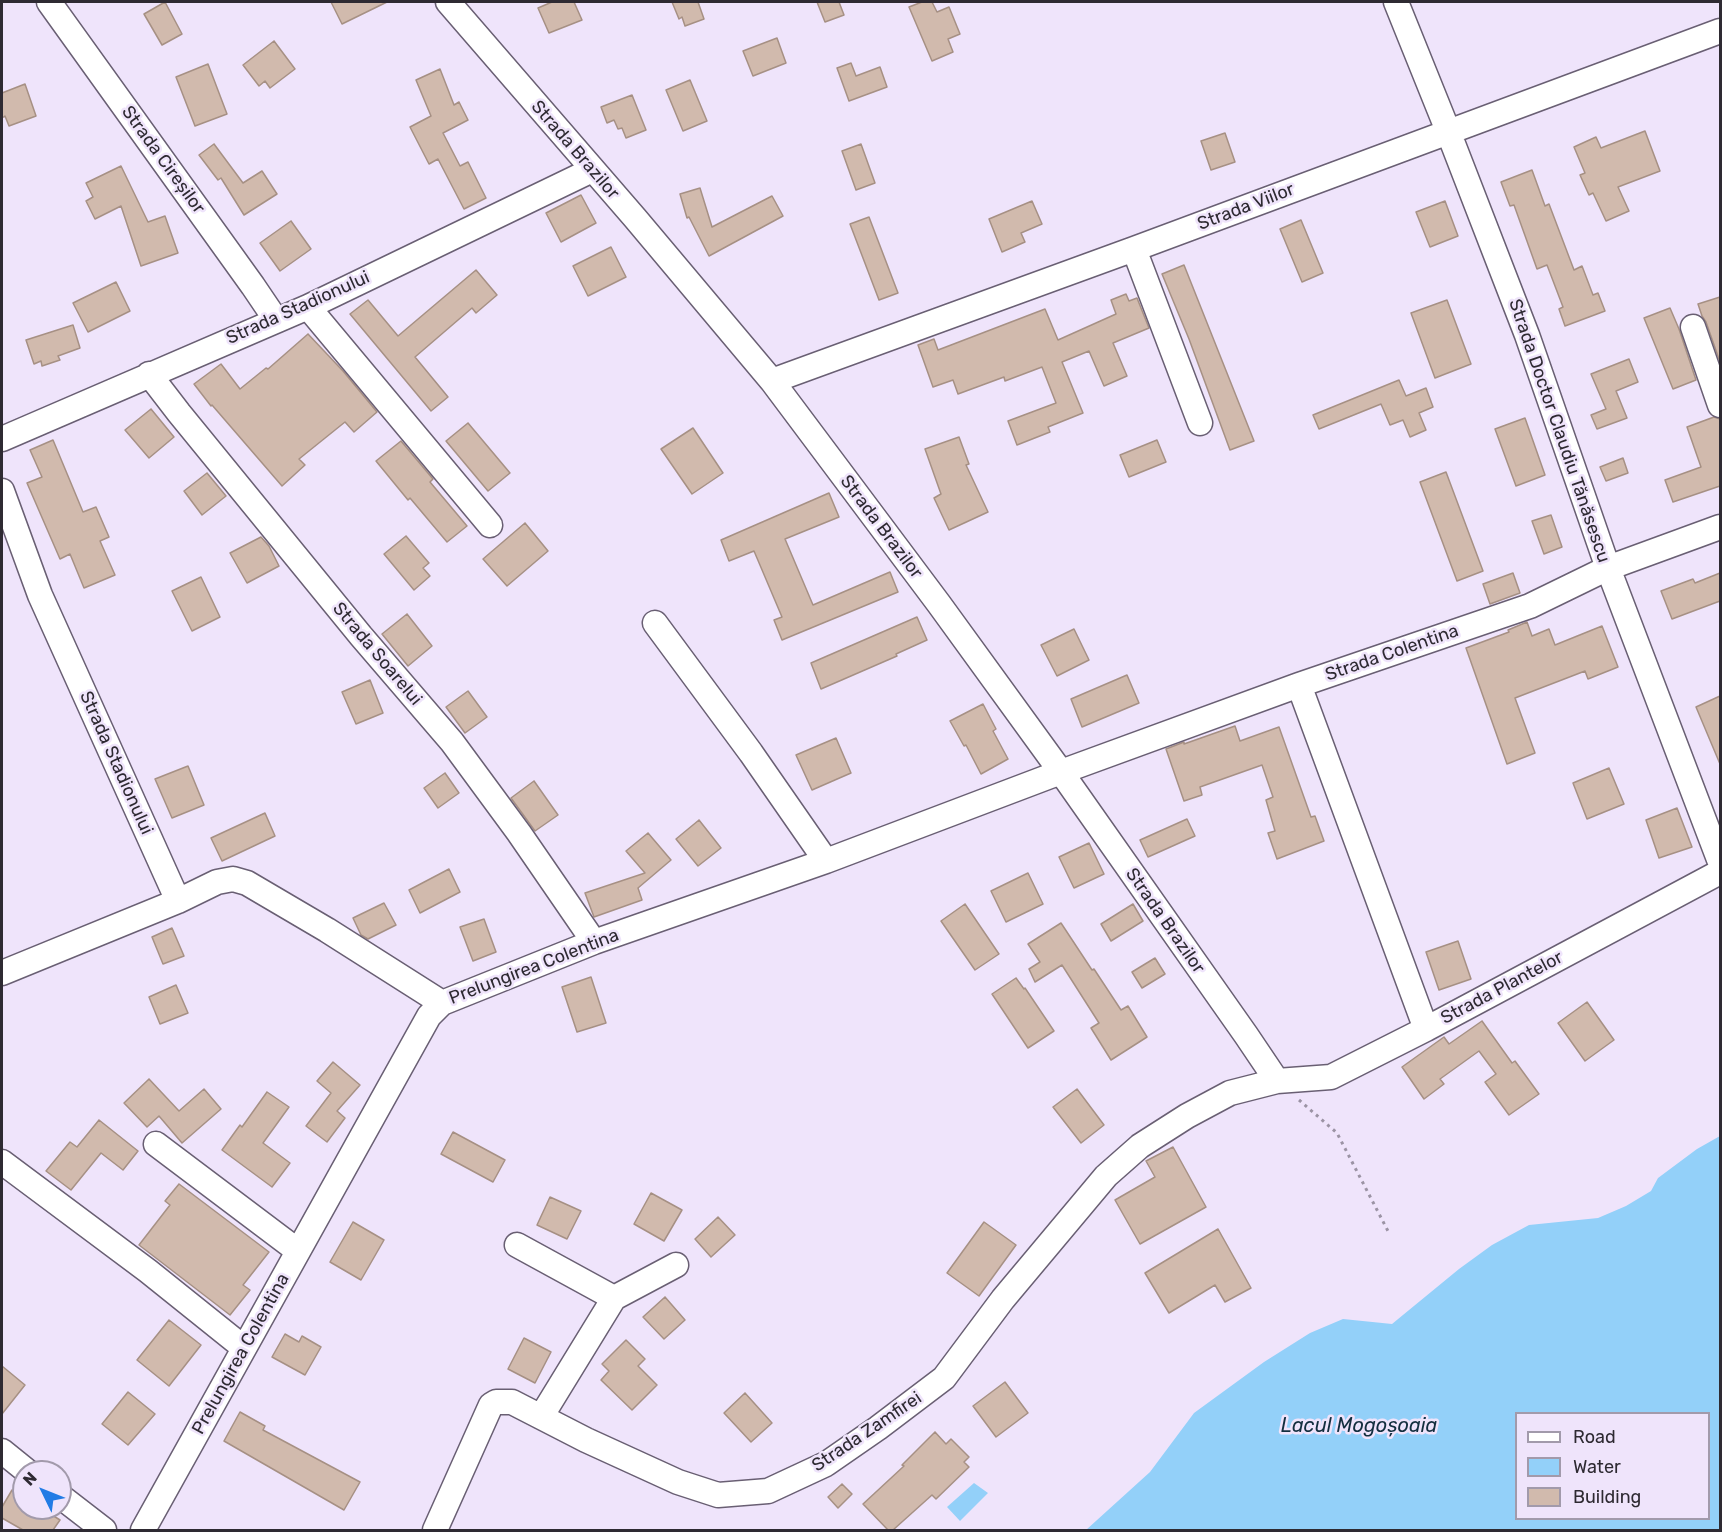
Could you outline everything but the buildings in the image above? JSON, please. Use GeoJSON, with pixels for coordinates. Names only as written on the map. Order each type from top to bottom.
{"type":"FeatureCollection","features":[{"type":"Feature","properties":{"kind":"street","name":"Strada Cireșilor"},"geometry":{"type":"LineString","coordinates":[[49,2],[254,286],[276,320]]}},
{"type":"Feature","properties":{"kind":"street","name":"Strada Doctor Claudiu Tănăsescu"},"geometry":{"type":"LineString","coordinates":[[1396,2],[1449,131],[1527,335],[1608,568],[1720,862]]}},
{"type":"Feature","properties":{"kind":"street","name":"Strada Brazilor"},"geometry":{"type":"LineString","coordinates":[[457,4],[592,170],[772,381],[939,604],[1277,1081]]}},
{"type":"Feature","properties":{"kind":"street","name":"Strada Viilor"},"geometry":{"type":"LineString","coordinates":[[772,381],[1720,31]]}},
{"type":"Feature","properties":{"kind":"street","name":"Strada Stadionului"},"geometry":{"type":"LineString","coordinates":[[2,439],[308,307],[592,170]]}},
{"type":"Feature","properties":{"kind":"street"},"geometry":{"type":"LineString","coordinates":[[1134,249],[1200,423]]}},
{"type":"Feature","properties":{"kind":"street"},"geometry":{"type":"LineString","coordinates":[[308,307],[490,525]]}},
{"type":"Feature","properties":{"kind":"street"},"geometry":{"type":"LineString","coordinates":[[1693,327],[1720,405]]}},
{"type":"Feature","properties":{"kind":"street","name":"Strada Soarelui"},"geometry":{"type":"LineString","coordinates":[[149,374],[178,413],[361,636],[452,742],[519,833],[594,942]]}},
{"type":"Feature","properties":{"kind":"street","name":"Strada Stadionului"},"geometry":{"type":"LineString","coordinates":[[2,491],[40,595],[178,901]]}},
{"type":"Feature","properties":{"kind":"street","name":"Strada Colentina"},"geometry":{"type":"LineString","coordinates":[[1060,772],[1299,685],[1530,606],[1608,568],[1720,527]]}},
{"type":"Feature","properties":{"kind":"street"},"geometry":{"type":"LineString","coordinates":[[655,623],[751,753],[826,861]]}},
{"type":"Feature","properties":{"kind":"street"},"geometry":{"type":"LineString","coordinates":[[1299,685],[1425,1029]]}},
{"type":"Feature","properties":{"kind":"street","name":"Prelungirea Colentina"},"geometry":{"type":"LineString","coordinates":[[143,1530],[429,1016],[442,1003],[594,942],[826,861],[1060,772]]}},
{"type":"Feature","properties":{"kind":"street","name":"Strada Plantelor"},"geometry":{"type":"LineString","coordinates":[[1277,1081],[1331,1077],[1720,872]]}},
{"type":"Feature","properties":{"kind":"street"},"geometry":{"type":"LineString","coordinates":[[2,973],[178,901],[217,882],[233,879],[247,883],[327,930],[442,1003]]}},
{"type":"Feature","properties":{"kind":"street","name":"Strada Zamfirei"},"geometry":{"type":"LineString","coordinates":[[435,1530],[491,1405],[496,1402],[512,1402],[586,1440],[678,1482],[718,1495],[768,1491],[825,1464],[878,1428],[944,1378],[1003,1299],[1106,1176],[1140,1146],[1187,1116],[1230,1093],[1277,1081]]}},
{"type":"Feature","properties":{"kind":"street"},"geometry":{"type":"LineString","coordinates":[[156,1144],[298,1251]]}},
{"type":"Feature","properties":{"kind":"street"},"geometry":{"type":"LineString","coordinates":[[2,1162],[148,1271],[244,1348]]}},
{"type":"Feature","properties":{"kind":"street"},"geometry":{"type":"LineString","coordinates":[[517,1245],[614,1298]]}},
{"type":"Feature","properties":{"kind":"street"},"geometry":{"type":"LineString","coordinates":[[541,1417],[614,1298],[676,1265]]}},
{"type":"Feature","properties":{"kind":"street"},"geometry":{"type":"LineString","coordinates":[[72,1505],[104,1530]]}},
{"type":"Feature","properties":{"kind":"path"},"geometry":{"type":"LineString","coordinates":[[1277,1081],[1337,1133],[1389,1233]]}},
{"type":"Feature","properties":{"kind":"water","name":"Lacul Mogoșoaia"},"geometry":{"type":"Polygon","coordinates":[[[1720,1136],[1720,1530],[1086,1530],[1150,1472],[1194,1413],[1264,1362],[1310,1333],[1343,1319],[1392,1324],[1492,1245],[1529,1225],[1598,1218],[1626,1206],[1651,1191],[1658,1178],[1697,1149],[1720,1136]]]}},
{"type":"Feature","properties":{"kind":"water"},"geometry":{"type":"Polygon","coordinates":[[[974,1483],[988,1493],[960,1521],[947,1507],[974,1483]]]}}]}
